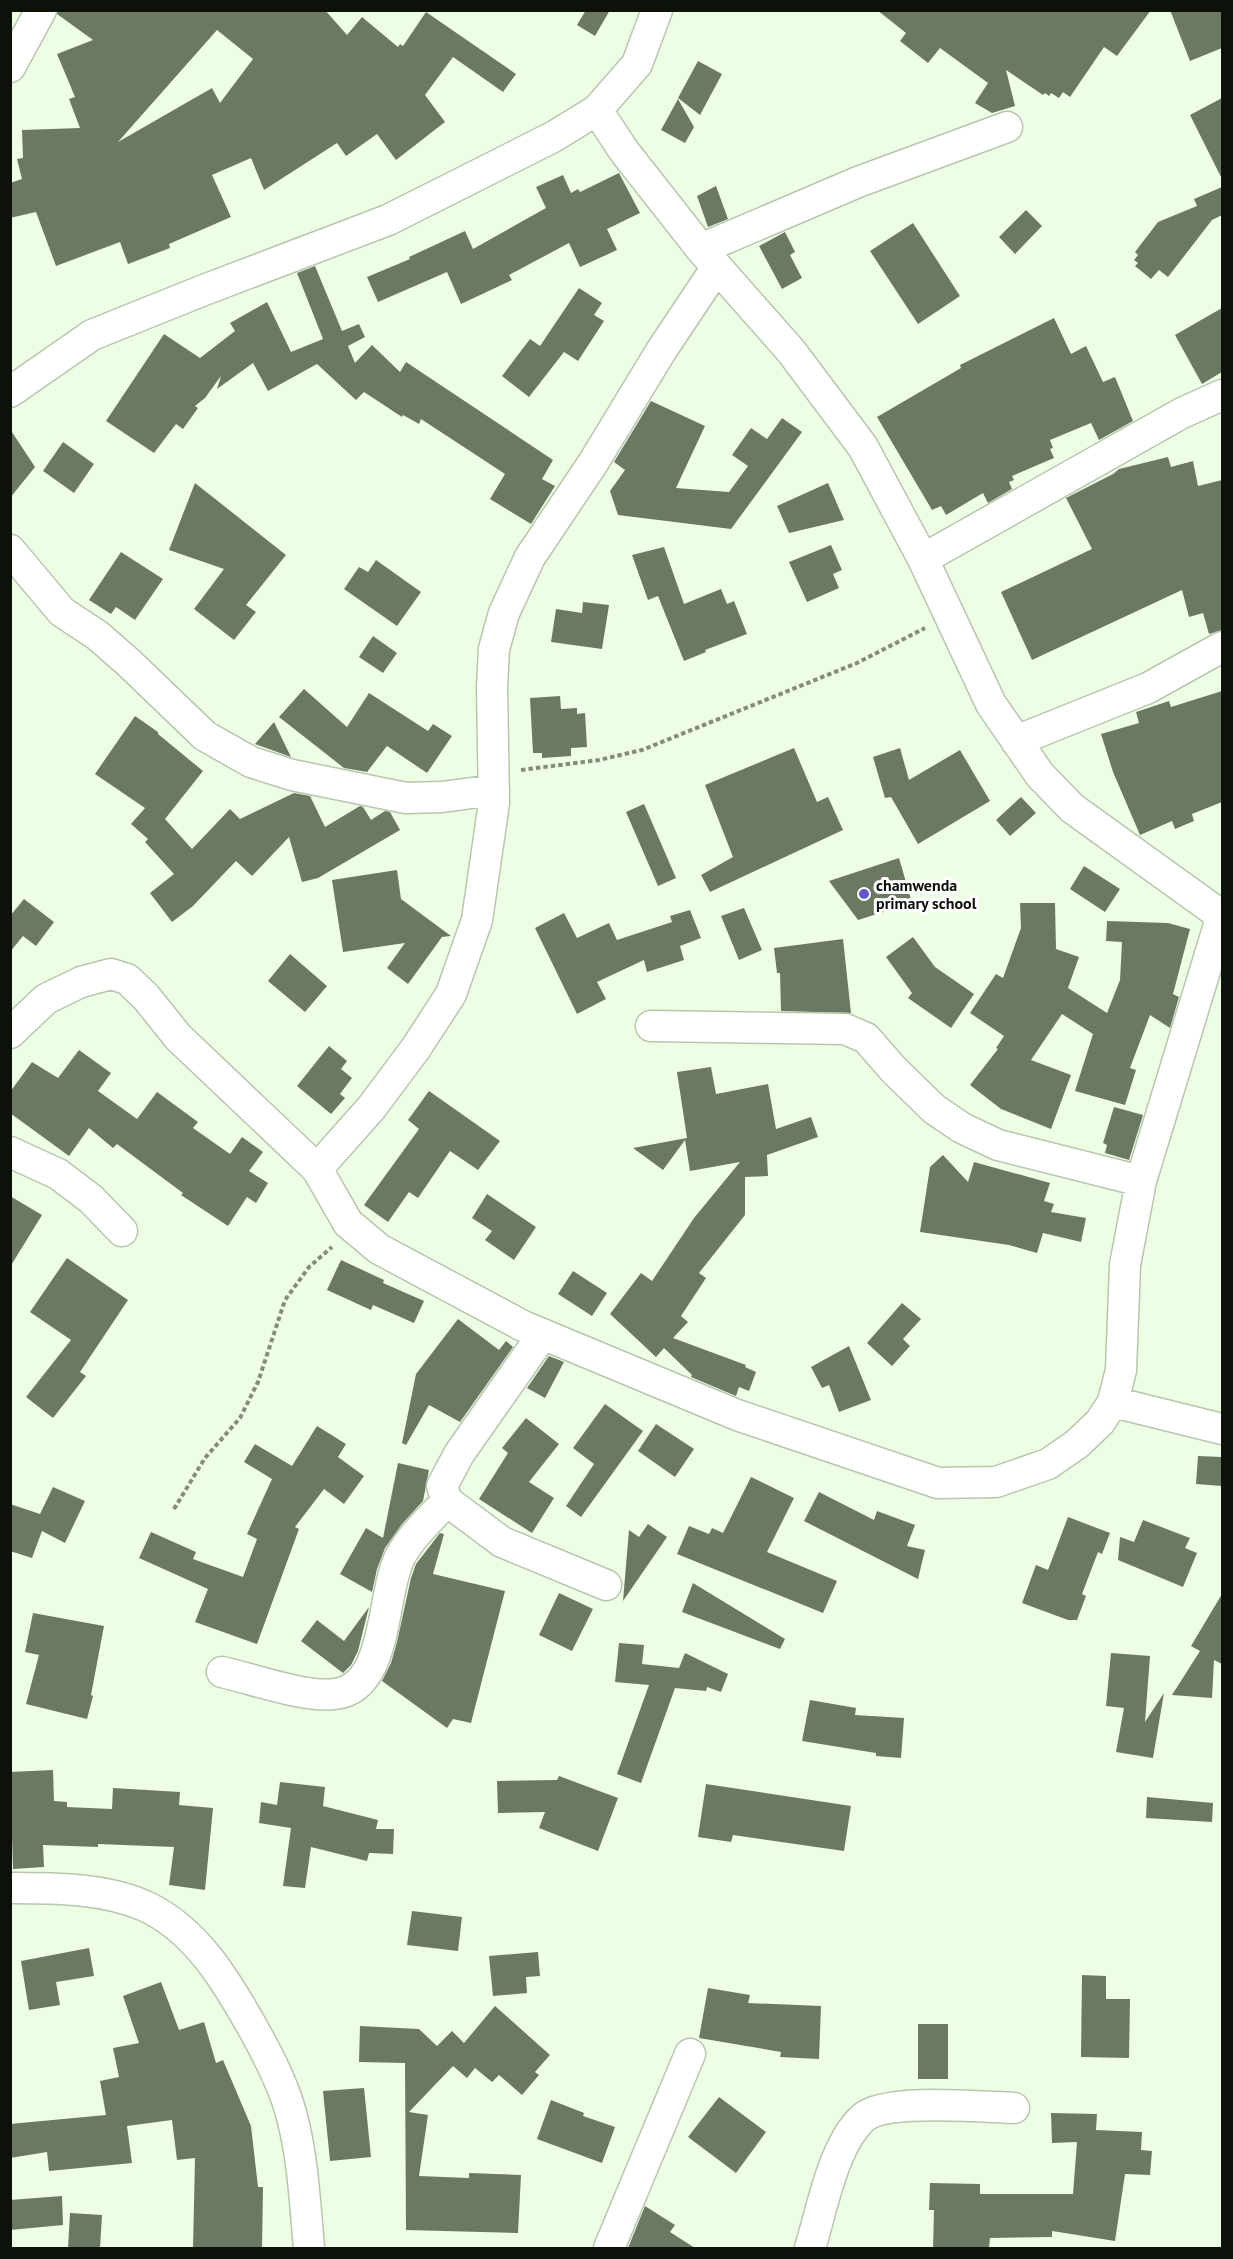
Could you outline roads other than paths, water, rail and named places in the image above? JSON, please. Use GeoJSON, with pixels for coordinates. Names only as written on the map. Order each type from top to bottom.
{"type":"FeatureCollection","features":[{"type":"Feature","properties":{"kind":"street"},"geometry":{"type":"LineString","coordinates":[[10,67],[40,10]]}},
{"type":"Feature","properties":{"kind":"street"},"geometry":{"type":"LineString","coordinates":[[14,381],[92,335],[388,220],[553,136],[597,110],[637,64],[659,14]]}},
{"type":"Feature","properties":{"kind":"street"},"geometry":{"type":"LineString","coordinates":[[10,1032],[46,999],[81,982],[111,974],[127,979],[178,1037],[317,1169],[348,1223],[379,1249],[543,1334],[737,1415],[939,1483],[996,1482],[1048,1464],[1077,1444],[1100,1422],[1113,1402],[1121,1370],[1125,1265],[1141,1181],[1222,916],[1072,808],[1040,775],[991,704],[923,559],[863,447],[791,351],[709,258],[624,151],[597,110]]}},
{"type":"Feature","properties":{"kind":"street"},"geometry":{"type":"LineString","coordinates":[[317,1169],[372,1107],[451,994],[477,920],[494,803],[492,687],[494,649],[504,613],[530,557],[593,463],[661,351],[709,258],[858,182],[1006,127]]}},
{"type":"Feature","properties":{"kind":"street"},"geometry":{"type":"LineString","coordinates":[[923,559],[1182,413],[1222,395]]}},
{"type":"Feature","properties":{"kind":"street"},"geometry":{"type":"LineString","coordinates":[[10,550],[62,612],[97,635],[205,736],[251,762],[292,775],[406,798],[442,797],[494,782]]}},
{"type":"Feature","properties":{"kind":"street"},"geometry":{"type":"LineString","coordinates":[[1016,741],[1148,688],[1222,647]]}},
{"type":"Feature","properties":{"kind":"street"},"geometry":{"type":"LineString","coordinates":[[651,1026],[845,1029],[856,1032],[866,1038],[893,1069],[934,1109],[962,1128],[998,1144],[1141,1181]]}},
{"type":"Feature","properties":{"kind":"street"},"geometry":{"type":"LineString","coordinates":[[10,1152],[58,1174],[91,1199],[122,1231]]}},
{"type":"Feature","properties":{"kind":"street"},"geometry":{"type":"LineString","coordinates":[[543,1334],[459,1454],[442,1486],[447,1501],[502,1542],[606,1585]]}},
{"type":"Feature","properties":{"kind":"street"},"geometry":{"type":"LineString","coordinates":[[1113,1402],[1222,1429]]}},
{"type":"Feature","properties":{"kind":"street"},"geometry":{"type":"LineString","coordinates":[[222,1672],[305,1692],[336,1694],[357,1686],[370,1669],[381,1636],[389,1592],[400,1557],[414,1536],[447,1501]]}},
{"type":"Feature","properties":{"kind":"street"},"geometry":{"type":"LineString","coordinates":[[10,1888],[60,1888],[118,1897],[143,1906],[165,1917],[195,1943],[222,1974],[274,2066],[291,2112],[300,2161],[309,2248]]}},
{"type":"Feature","properties":{"kind":"street"},"geometry":{"type":"LineString","coordinates":[[609,2248],[690,2055]]}},
{"type":"Feature","properties":{"kind":"street"},"geometry":{"type":"LineString","coordinates":[[810,2248],[839,2155],[851,2132],[866,2115],[891,2106],[1014,2108]]}},
{"type":"Feature","properties":{"kind":"place","name":"chamwenda primary school"},"geometry":{"type":"Point","coordinates":[864,894]}}]}
